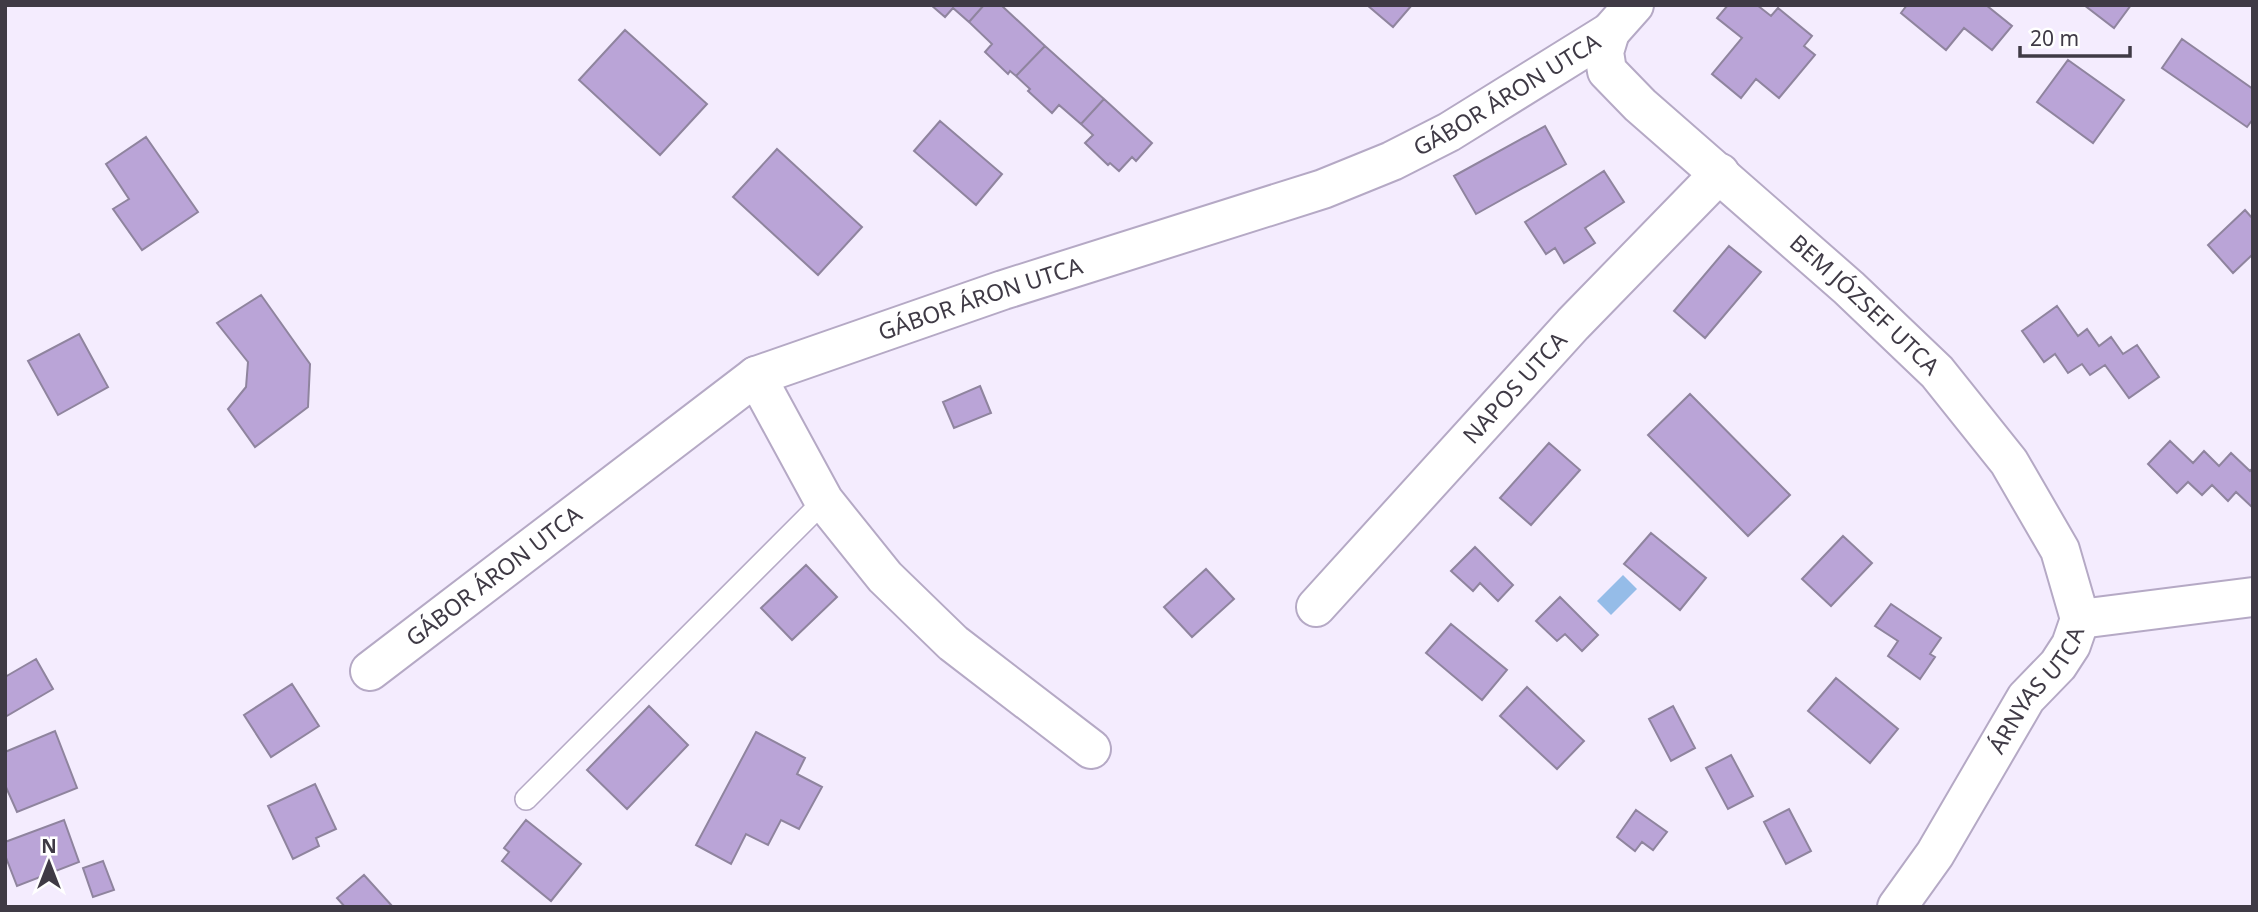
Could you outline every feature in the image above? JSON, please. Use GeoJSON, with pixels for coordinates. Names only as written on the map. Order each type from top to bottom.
{"type":"FeatureCollection","features":[{"type":"Feature","properties":{"kind":"street","name":"BEM JÓZSEF UTCA"},"geometry":{"type":"LineString","coordinates":[[1622,19],[1604,52],[1607,71],[1640,105],[1849,288],[1937,372],[2009,462],[2060,550],[2080,620]]}},
{"type":"Feature","properties":{"kind":"street","name":"GÁBOR ÁRON UTCA"},"geometry":{"type":"LineString","coordinates":[[370,671],[756,376],[1003,290],[1323,189],[1381,166],[1449,132],[1622,19]]}},
{"type":"Feature","properties":{"kind":"street","name":"NAPOS UTCA"},"geometry":{"type":"LineString","coordinates":[[1316,607],[1573,324],[1720,173]]}},
{"type":"Feature","properties":{"kind":"street"},"geometry":{"type":"LineString","coordinates":[[756,376],[824,501],[885,577],[953,643],[1091,748]]}},
{"type":"Feature","properties":{"kind":"street","name":"ÁRNYAS UTCA"},"geometry":{"type":"LineString","coordinates":[[1897,907],[1934,854],[2026,698],[2058,665],[2071,645],[2080,620],[2253,597]]}},
{"type":"Feature","properties":{"kind":"lane"},"geometry":{"type":"LineString","coordinates":[[526,799],[824,501]]}},
{"type":"Feature","properties":{"kind":"water"},"geometry":{"type":"Polygon","coordinates":[[[1623,575],[1637,589],[1611,615],[1597,601],[1623,575]]]}},
{"type":"Feature","properties":{"kind":"building"},"geometry":{"type":"Polygon","coordinates":[[[931,5],[984,5],[969,22],[953,8],[945,17],[931,5]]]}},
{"type":"Feature","properties":{"kind":"building"},"geometry":{"type":"Polygon","coordinates":[[[984,5],[1001,5],[1045,46],[1016,76],[1010,71],[1008,74],[985,52],[992,44],[969,22],[984,5]]]}},
{"type":"Feature","properties":{"kind":"building"},"geometry":{"type":"Polygon","coordinates":[[[1367,5],[1412,5],[1393,27],[1367,5]]]}},
{"type":"Feature","properties":{"kind":"building"},"geometry":{"type":"Polygon","coordinates":[[[1728,5],[1757,5],[1771,16],[1778,8],[1812,36],[1804,46],[1815,55],[1779,98],[1756,79],[1741,98],[1712,74],[1742,38],[1717,18],[1728,5]]]}},
{"type":"Feature","properties":{"kind":"building"},"geometry":{"type":"Polygon","coordinates":[[[1907,5],[1986,5],[2012,26],[1992,50],[1964,28],[1946,50],[1901,13],[1907,5]]]}},
{"type":"Feature","properties":{"kind":"building"},"geometry":{"type":"Polygon","coordinates":[[[2084,5],[2131,5],[2114,28],[2084,5]]]}},
{"type":"Feature","properties":{"kind":"building"},"geometry":{"type":"Polygon","coordinates":[[[625,30],[707,104],[660,155],[579,80],[625,30]]]}},
{"type":"Feature","properties":{"kind":"building"},"geometry":{"type":"Polygon","coordinates":[[[2182,39],[2253,89],[2253,119],[2247,127],[2162,68],[2182,39]]]}},
{"type":"Feature","properties":{"kind":"building"},"geometry":{"type":"Polygon","coordinates":[[[1045,46],[1104,99],[1081,124],[1059,105],[1052,113],[1016,76],[1045,46]]]}},
{"type":"Feature","properties":{"kind":"building"},"geometry":{"type":"Polygon","coordinates":[[[2068,60],[2124,100],[2093,143],[2037,102],[2068,60]]]}},
{"type":"Feature","properties":{"kind":"building"},"geometry":{"type":"Polygon","coordinates":[[[1104,99],[1152,143],[1136,161],[1132,157],[1119,171],[1110,163],[1108,165],[1085,143],[1093,135],[1081,124],[1104,99]]]}},
{"type":"Feature","properties":{"kind":"building"},"geometry":{"type":"Polygon","coordinates":[[[940,121],[1002,174],[976,205],[914,151],[940,121]]]}},
{"type":"Feature","properties":{"kind":"building"},"geometry":{"type":"Polygon","coordinates":[[[1545,126],[1566,164],[1476,214],[1454,176],[1545,126]]]}},
{"type":"Feature","properties":{"kind":"building"},"geometry":{"type":"Polygon","coordinates":[[[146,137],[198,212],[142,250],[113,209],[129,199],[106,164],[146,137]]]}},
{"type":"Feature","properties":{"kind":"building"},"geometry":{"type":"Polygon","coordinates":[[[777,149],[862,227],[818,275],[733,197],[777,149]]]}},
{"type":"Feature","properties":{"kind":"building"},"geometry":{"type":"Polygon","coordinates":[[[1604,171],[1624,202],[1585,228],[1595,243],[1564,263],[1555,248],[1546,254],[1525,222],[1604,171]]]}},
{"type":"Feature","properties":{"kind":"building"},"geometry":{"type":"Polygon","coordinates":[[[2245,210],[2253,219],[2253,254],[2233,273],[2208,245],[2245,210]]]}},
{"type":"Feature","properties":{"kind":"building"},"geometry":{"type":"Polygon","coordinates":[[[1729,246],[1761,272],[1705,338],[1674,311],[1729,246]]]}},
{"type":"Feature","properties":{"kind":"building"},"geometry":{"type":"Polygon","coordinates":[[[261,295],[310,364],[308,407],[255,447],[228,409],[246,387],[248,362],[217,323],[261,295]]]}},
{"type":"Feature","properties":{"kind":"building"},"geometry":{"type":"Polygon","coordinates":[[[2057,306],[2078,336],[2087,329],[2099,346],[2111,337],[2123,354],[2137,345],[2159,377],[2129,398],[2105,365],[2090,375],[2082,364],[2068,373],[2055,354],[2044,362],[2022,331],[2057,306]]]}},
{"type":"Feature","properties":{"kind":"building"},"geometry":{"type":"Polygon","coordinates":[[[79,334],[108,387],[58,415],[28,361],[79,334]]]}},
{"type":"Feature","properties":{"kind":"building"},"geometry":{"type":"Polygon","coordinates":[[[980,386],[991,413],[954,428],[943,402],[980,386]]]}},
{"type":"Feature","properties":{"kind":"building"},"geometry":{"type":"Polygon","coordinates":[[[1690,394],[1790,495],[1748,536],[1648,435],[1690,394]]]}},
{"type":"Feature","properties":{"kind":"building"},"geometry":{"type":"Polygon","coordinates":[[[2170,441],[2193,463],[2204,451],[2219,466],[2231,453],[2250,471],[2253,468],[2253,508],[2236,492],[2228,501],[2212,485],[2202,495],[2188,482],[2177,493],[2148,464],[2170,441]]]}},
{"type":"Feature","properties":{"kind":"building"},"geometry":{"type":"Polygon","coordinates":[[[1549,443],[1580,470],[1531,525],[1500,498],[1549,443]]]}},
{"type":"Feature","properties":{"kind":"building"},"geometry":{"type":"Polygon","coordinates":[[[1651,533],[1706,578],[1680,610],[1624,564],[1651,533]]]}},
{"type":"Feature","properties":{"kind":"building"},"geometry":{"type":"Polygon","coordinates":[[[1843,536],[1872,563],[1831,606],[1802,579],[1843,536]]]}},
{"type":"Feature","properties":{"kind":"building"},"geometry":{"type":"Polygon","coordinates":[[[1475,547],[1513,585],[1498,601],[1480,583],[1473,591],[1451,571],[1475,547]]]}},
{"type":"Feature","properties":{"kind":"building"},"geometry":{"type":"Polygon","coordinates":[[[806,565],[837,597],[792,640],[761,608],[806,565]]]}},
{"type":"Feature","properties":{"kind":"building"},"geometry":{"type":"Polygon","coordinates":[[[1206,569],[1234,599],[1192,637],[1164,607],[1206,569]]]}},
{"type":"Feature","properties":{"kind":"building"},"geometry":{"type":"Polygon","coordinates":[[[1560,597],[1598,635],[1582,651],[1565,634],[1557,641],[1536,621],[1560,597]]]}},
{"type":"Feature","properties":{"kind":"building"},"geometry":{"type":"Polygon","coordinates":[[[1891,604],[1941,638],[1930,654],[1935,657],[1920,679],[1888,656],[1898,641],[1875,626],[1891,604]]]}},
{"type":"Feature","properties":{"kind":"building"},"geometry":{"type":"Polygon","coordinates":[[[1451,624],[1507,670],[1482,700],[1426,653],[1451,624]]]}},
{"type":"Feature","properties":{"kind":"building"},"geometry":{"type":"Polygon","coordinates":[[[36,659],[53,689],[5,717],[5,677],[36,659]]]}},
{"type":"Feature","properties":{"kind":"building"},"geometry":{"type":"Polygon","coordinates":[[[1836,678],[1898,729],[1870,763],[1808,711],[1836,678]]]}},
{"type":"Feature","properties":{"kind":"building"},"geometry":{"type":"Polygon","coordinates":[[[292,684],[319,726],[271,757],[244,715],[292,684]]]}},
{"type":"Feature","properties":{"kind":"building"},"geometry":{"type":"Polygon","coordinates":[[[1527,687],[1584,741],[1557,769],[1500,716],[1527,687]]]}},
{"type":"Feature","properties":{"kind":"building"},"geometry":{"type":"Polygon","coordinates":[[[649,706],[688,745],[627,809],[587,770],[649,706]]]}},
{"type":"Feature","properties":{"kind":"building"},"geometry":{"type":"Polygon","coordinates":[[[1673,706],[1695,748],[1671,761],[1649,719],[1673,706]]]}},
{"type":"Feature","properties":{"kind":"building"},"geometry":{"type":"Polygon","coordinates":[[[55,731],[77,788],[17,812],[5,785],[5,752],[55,731]]]}},
{"type":"Feature","properties":{"kind":"building"},"geometry":{"type":"Polygon","coordinates":[[[756,732],[805,758],[797,774],[822,787],[799,829],[781,820],[768,845],[746,834],[731,864],[696,845],[756,732]]]}},
{"type":"Feature","properties":{"kind":"building"},"geometry":{"type":"Polygon","coordinates":[[[1731,755],[1753,796],[1728,809],[1706,768],[1731,755]]]}},
{"type":"Feature","properties":{"kind":"building"},"geometry":{"type":"Polygon","coordinates":[[[315,784],[336,829],[316,838],[319,846],[293,859],[268,806],[315,784]]]}},
{"type":"Feature","properties":{"kind":"building"},"geometry":{"type":"Polygon","coordinates":[[[1789,809],[1811,851],[1786,864],[1764,822],[1789,809]]]}},
{"type":"Feature","properties":{"kind":"building"},"geometry":{"type":"Polygon","coordinates":[[[1636,810],[1667,832],[1653,850],[1642,842],[1635,851],[1617,837],[1636,810]]]}},
{"type":"Feature","properties":{"kind":"building"},"geometry":{"type":"Polygon","coordinates":[[[64,820],[79,862],[17,886],[5,855],[5,842],[64,820]]]}},
{"type":"Feature","properties":{"kind":"building"},"geometry":{"type":"Polygon","coordinates":[[[526,820],[581,864],[551,901],[502,861],[509,852],[504,848],[526,820]]]}},
{"type":"Feature","properties":{"kind":"building"},"geometry":{"type":"Polygon","coordinates":[[[103,861],[114,890],[93,897],[83,868],[103,861]]]}},
{"type":"Feature","properties":{"kind":"building"},"geometry":{"type":"Polygon","coordinates":[[[364,875],[393,907],[345,907],[337,898],[364,875]]]}}]}
